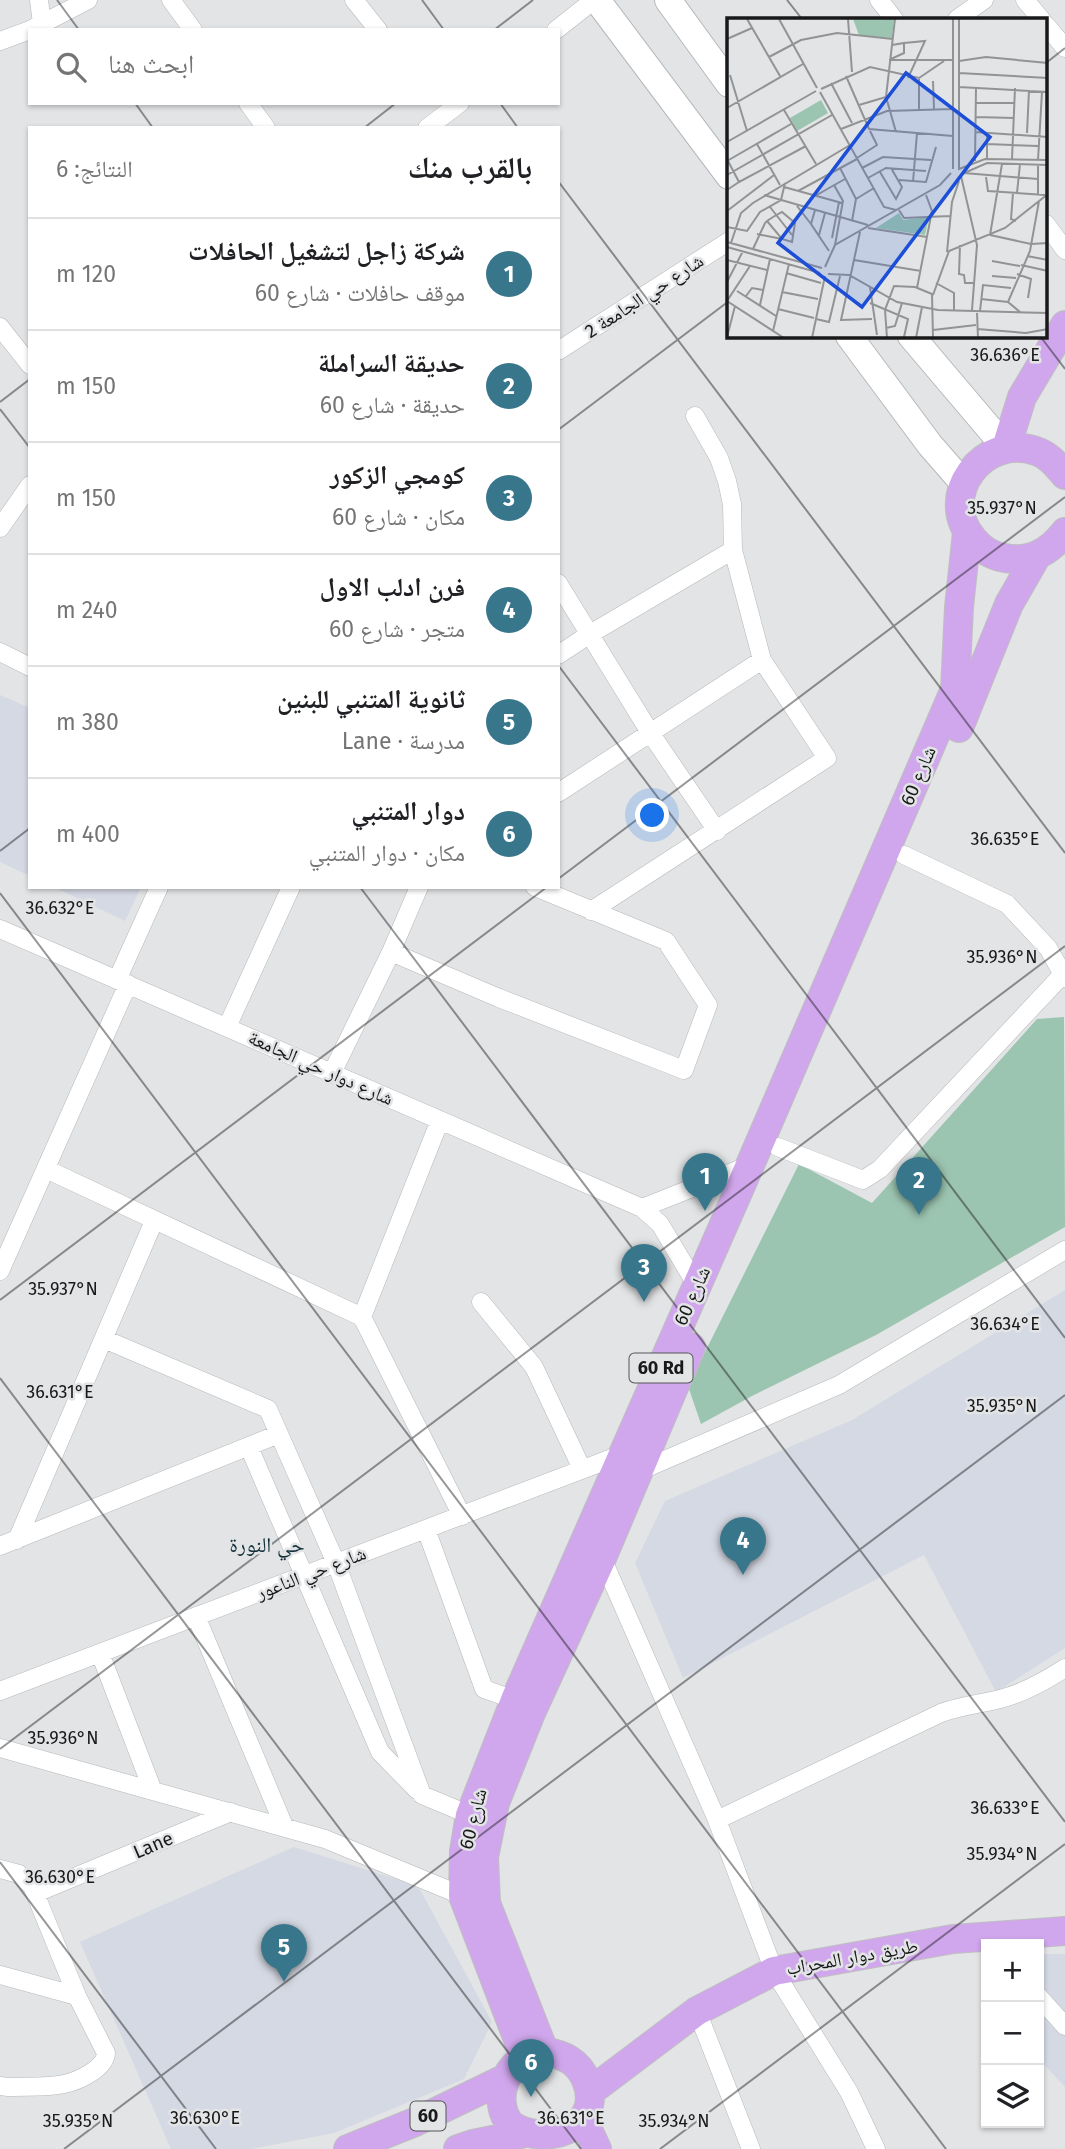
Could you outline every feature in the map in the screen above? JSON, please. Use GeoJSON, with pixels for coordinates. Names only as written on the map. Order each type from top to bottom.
{"type":"FeatureCollection","features":[{"type":"Feature","properties":{"kind":"main road"},"geometry":{"type":"LineString","coordinates":[[596,0],[727,173]]}},
{"type":"Feature","properties":{"kind":"main road"},"geometry":{"type":"LineString","coordinates":[[668,0],[727,81]]}},
{"type":"Feature","properties":{"kind":"main road"},"geometry":{"type":"LineString","coordinates":[[1006,448],[1022,397],[1056,359],[1065,325]]}},
{"type":"Feature","properties":{"kind":"main road"},"geometry":{"type":"LineString","coordinates":[[850,338],[930,445],[964,484],[968,474],[981,459],[1006,448],[1018,447],[1037,451],[1052,461],[1065,475]]}},
{"type":"Feature","properties":{"kind":"main road"},"geometry":{"type":"LineString","coordinates":[[913,338],[1006,448]]}},
{"type":"Feature","properties":{"kind":"main road","name":"شارع 60"},"geometry":{"type":"LineString","coordinates":[[535,2054],[486,1903],[484,1857],[495,1803],[531,1713],[602,1558],[630,1463],[697,1286],[955,689],[967,532],[961,514],[964,484]]}},
{"type":"Feature","properties":{"kind":"main road"},"geometry":{"type":"LineString","coordinates":[[967,532],[980,547],[997,557],[1017,560],[1036,556],[1053,547],[1065,532]]}},
{"type":"Feature","properties":{"kind":"main road","name":"شارع 60"},"geometry":{"type":"LineString","coordinates":[[535,2054],[463,1896],[464,1851],[470,1815],[515,1700],[778,1147],[971,700],[1009,604],[1036,556]]}},
{"type":"Feature","properties":{"kind":"main road","name":"طريق دوار المحراب"},"geometry":{"type":"LineString","coordinates":[[1014,1939],[1065,1931]]}},
{"type":"Feature","properties":{"kind":"main road","name":"طريق دوار المحراب"},"geometry":{"type":"LineString","coordinates":[[591,2091],[697,2011],[774,1972],[953,1939],[981,1939]]}},
{"type":"Feature","properties":{"kind":"main road"},"geometry":{"type":"LineString","coordinates":[[535,2054],[570,2059],[582,2070],[591,2091],[590,2106],[584,2121],[562,2144],[535,2141],[521,2134],[509,2123],[503,2109],[502,2093],[506,2078],[515,2065],[535,2054]]}},
{"type":"Feature","properties":{"kind":"main road","name":"60"},"geometry":{"type":"LineString","coordinates":[[348,2149],[415,2122],[506,2078]]}},
{"type":"Feature","properties":{"kind":"main road"},"geometry":{"type":"LineString","coordinates":[[584,2121],[597,2149]]}},
{"type":"Feature","properties":{"kind":"main road","name":"60"},"geometry":{"type":"LineString","coordinates":[[458,2149],[521,2134]]}},
{"type":"Feature","properties":{"kind":"street"},"geometry":{"type":"LineString","coordinates":[[34,28],[38,0]]}},
{"type":"Feature","properties":{"kind":"street"},"geometry":{"type":"LineString","coordinates":[[34,28],[88,0]]}},
{"type":"Feature","properties":{"kind":"street"},"geometry":{"type":"LineString","coordinates":[[171,0],[192,28]]}},
{"type":"Feature","properties":{"kind":"street"},"geometry":{"type":"LineString","coordinates":[[354,0],[376,28]]}},
{"type":"Feature","properties":{"kind":"street"},"geometry":{"type":"LineString","coordinates":[[559,28],[596,0]]}},
{"type":"Feature","properties":{"kind":"street"},"geometry":{"type":"LineString","coordinates":[[879,0],[893,18]]}},
{"type":"Feature","properties":{"kind":"street"},"geometry":{"type":"LineString","coordinates":[[958,18],[984,0]]}},
{"type":"Feature","properties":{"kind":"street"},"geometry":{"type":"LineString","coordinates":[[1025,0],[1040,18]]}},
{"type":"Feature","properties":{"kind":"street"},"geometry":{"type":"LineString","coordinates":[[1048,27],[1065,48]]}},
{"type":"Feature","properties":{"kind":"street"},"geometry":{"type":"LineString","coordinates":[[0,41],[28,30]]}},
{"type":"Feature","properties":{"kind":"street"},"geometry":{"type":"LineString","coordinates":[[249,105],[265,126]]}},
{"type":"Feature","properties":{"kind":"street"},"geometry":{"type":"LineString","coordinates":[[429,126],[448,107]]}},
{"type":"Feature","properties":{"kind":"street"},"geometry":{"type":"LineString","coordinates":[[1048,227],[1065,250]]}},
{"type":"Feature","properties":{"kind":"street","name":"شارع حي الجامعة 2"},"geometry":{"type":"LineString","coordinates":[[560,350],[727,242]]}},
{"type":"Feature","properties":{"kind":"street"},"geometry":{"type":"LineString","coordinates":[[0,327],[28,362]]}},
{"type":"Feature","properties":{"kind":"street"},"geometry":{"type":"LineString","coordinates":[[591,911],[827,758],[762,660],[733,550],[732,504],[727,481],[719,458],[695,416]]}},
{"type":"Feature","properties":{"kind":"street"},"geometry":{"type":"LineString","coordinates":[[0,528],[28,488]]}},
{"type":"Feature","properties":{"kind":"street"},"geometry":{"type":"LineString","coordinates":[[560,654],[733,550]]}},
{"type":"Feature","properties":{"kind":"street"},"geometry":{"type":"LineString","coordinates":[[560,586],[650,734],[717,831]]}},
{"type":"Feature","properties":{"kind":"street"},"geometry":{"type":"LineString","coordinates":[[0,652],[28,666]]}},
{"type":"Feature","properties":{"kind":"street"},"geometry":{"type":"LineString","coordinates":[[560,792],[762,660]]}},
{"type":"Feature","properties":{"kind":"street"},"geometry":{"type":"LineString","coordinates":[[778,1147],[863,1180],[870,1177],[880,1170],[1064,975],[1048,948],[1007,904],[904,855]]}},
{"type":"Feature","properties":{"kind":"street"},"geometry":{"type":"LineString","coordinates":[[0,1271],[46,1169],[158,889]]}},
{"type":"Feature","properties":{"kind":"street"},"geometry":{"type":"LineString","coordinates":[[227,1027],[290,889]]}},
{"type":"Feature","properties":{"kind":"street"},"geometry":{"type":"LineString","coordinates":[[332,1073],[391,952],[418,889]]}},
{"type":"Feature","properties":{"kind":"street"},"geometry":{"type":"LineString","coordinates":[[391,952],[499,998],[684,1070],[708,1005],[666,941],[540,889]]}},
{"type":"Feature","properties":{"kind":"street","name":"شارع دوار حي الجامعة"},"geometry":{"type":"LineString","coordinates":[[0,929],[642,1208],[660,1224],[697,1286]]}},
{"type":"Feature","properties":{"kind":"street"},"geometry":{"type":"LineString","coordinates":[[362,1317],[440,1120]]}},
{"type":"Feature","properties":{"kind":"street"},"geometry":{"type":"LineString","coordinates":[[642,1208],[750,1165]]}},
{"type":"Feature","properties":{"kind":"street"},"geometry":{"type":"LineString","coordinates":[[46,1169],[362,1317],[462,1516]]}},
{"type":"Feature","properties":{"kind":"street"},"geometry":{"type":"LineString","coordinates":[[8,1543],[104,1339],[153,1221]]}},
{"type":"Feature","properties":{"kind":"street","name":"شارع حي الناعور"},"geometry":{"type":"LineString","coordinates":[[0,1691],[582,1469],[630,1463],[839,1385],[1065,1250]]}},
{"type":"Feature","properties":{"kind":"street"},"geometry":{"type":"LineString","coordinates":[[481,1302],[534,1367],[582,1469]]}},
{"type":"Feature","properties":{"kind":"street"},"geometry":{"type":"LineString","coordinates":[[104,1339],[268,1409],[336,1563],[422,1795]]}},
{"type":"Feature","properties":{"kind":"street"},"geometry":{"type":"LineString","coordinates":[[8,1543],[279,1434]]}},
{"type":"Feature","properties":{"kind":"street"},"geometry":{"type":"LineString","coordinates":[[249,1447],[380,1752],[422,1795],[470,1815]]}},
{"type":"Feature","properties":{"kind":"street"},"geometry":{"type":"LineString","coordinates":[[426,1529],[484,1689],[515,1700]]}},
{"type":"Feature","properties":{"kind":"street"},"geometry":{"type":"LineString","coordinates":[[602,1558],[717,1820],[774,1972],[849,2092],[876,2149]]}},
{"type":"Feature","properties":{"kind":"street"},"geometry":{"type":"LineString","coordinates":[[196,1616],[284,1826]]}},
{"type":"Feature","properties":{"kind":"street"},"geometry":{"type":"LineString","coordinates":[[100,1653],[153,1791]]}},
{"type":"Feature","properties":{"kind":"street"},"geometry":{"type":"LineString","coordinates":[[717,1820],[941,1713],[1018,1693],[1065,1668]]}},
{"type":"Feature","properties":{"kind":"street"},"geometry":{"type":"LineString","coordinates":[[0,1748],[325,1839],[463,1896]]}},
{"type":"Feature","properties":{"kind":"street","name":"Lane"},"geometry":{"type":"LineString","coordinates":[[36,1893],[231,1812]]}},
{"type":"Feature","properties":{"kind":"street"},"geometry":{"type":"LineString","coordinates":[[0,1869],[19,1874],[36,1893],[77,1996],[103,2047],[106,2060],[96,2070],[64,2084],[3,2089]]}},
{"type":"Feature","properties":{"kind":"street"},"geometry":{"type":"LineString","coordinates":[[0,1975],[77,1996]]}},
{"type":"Feature","properties":{"kind":"street"},"geometry":{"type":"LineString","coordinates":[[1043,2002],[1065,2026]]}},
{"type":"Feature","properties":{"kind":"street"},"geometry":{"type":"LineString","coordinates":[[697,2011],[751,2149]]}},
{"type":"Feature","properties":{"kind":"shaded area"},"geometry":{"type":"Polygon","coordinates":[[[0,695],[28,707],[28,875],[0,862],[0,695]]]}},
{"type":"Feature","properties":{"kind":"shaded area"},"geometry":{"type":"Polygon","coordinates":[[[58,889],[140,889],[125,921],[58,889]]]}},
{"type":"Feature","properties":{"kind":"shaded area"},"geometry":{"type":"Polygon","coordinates":[[[1065,1290],[1065,1648],[996,1692],[924,1555],[683,1678],[635,1563],[665,1501],[852,1420],[1065,1290]]]}},
{"type":"Feature","properties":{"kind":"shaded area"},"geometry":{"type":"Polygon","coordinates":[[[294,1847],[418,1886],[492,2022],[464,2079],[334,2133],[252,2149],[171,2149],[80,1942],[294,1847]]]}},
{"type":"Feature","properties":{"kind":"shaded area"},"geometry":{"type":"Polygon","coordinates":[[[1044,1954],[1065,1954],[1065,2087],[1044,2064],[1044,1954]]]}},
{"type":"Feature","properties":{"kind":"green space"},"geometry":{"type":"Polygon","coordinates":[[[1064,1017],[1065,1227],[876,1335],[701,1424],[688,1386],[799,1164],[872,1203],[1037,1019],[1064,1017]]]}},
{"type":"Feature","properties":{"kind":"place","name":"شركة زاجل لتشغيل الحافلات"},"geometry":{"type":"Point","coordinates":[705,1211]}},
{"type":"Feature","properties":{"kind":"place","name":"حديقة السراملة"},"geometry":{"type":"Point","coordinates":[919,1215]}},
{"type":"Feature","properties":{"kind":"place","name":"كومجي الزكور"},"geometry":{"type":"Point","coordinates":[644,1302]}},
{"type":"Feature","properties":{"kind":"place","name":"فرن ادلب الاول"},"geometry":{"type":"Point","coordinates":[743,1575]}},
{"type":"Feature","properties":{"kind":"place","name":"ثانوية المتنبي للبنين"},"geometry":{"type":"Point","coordinates":[284,1982]}},
{"type":"Feature","properties":{"kind":"place","name":"دوار المتنبي"},"geometry":{"type":"Point","coordinates":[531,2097]}},
{"type":"Feature","properties":{"kind":"district","name":"حي النورة"},"geometry":{"type":"Point","coordinates":[267,1545]}}]}
